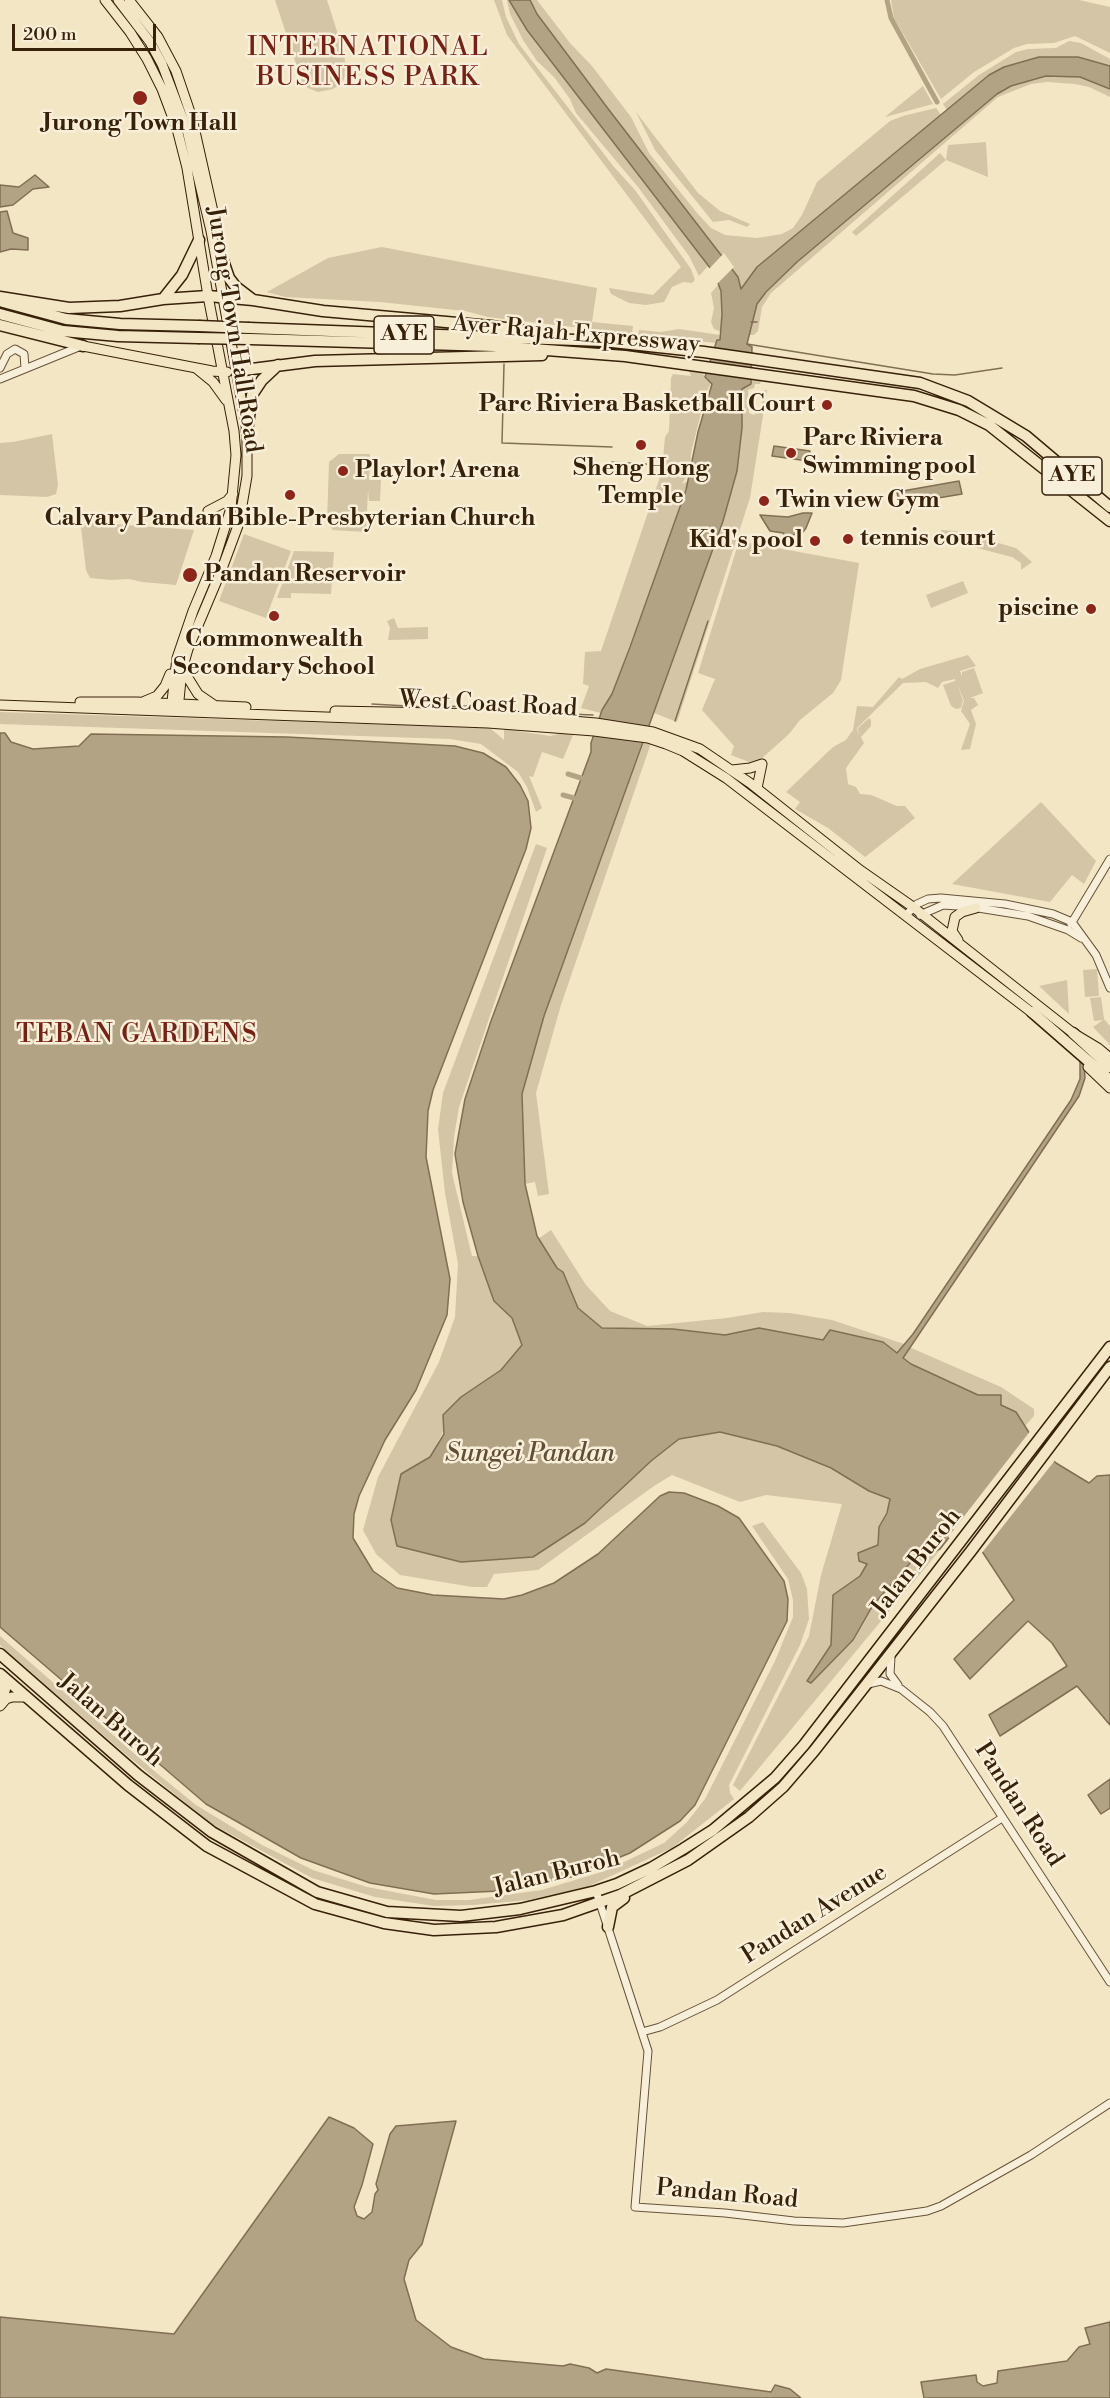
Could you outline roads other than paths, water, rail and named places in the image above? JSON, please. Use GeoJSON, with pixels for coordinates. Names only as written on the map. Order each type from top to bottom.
{"type":"FeatureCollection","features":[{"type":"Feature","properties":{"kind":"highway"},"geometry":{"type":"LineString","coordinates":[[163,299],[182,275],[199,240]]}},
{"type":"Feature","properties":{"kind":"highway"},"geometry":{"type":"LineString","coordinates":[[221,255],[236,287],[257,301]]}},
{"type":"Feature","properties":{"kind":"highway"},"geometry":{"type":"LineString","coordinates":[[0,297],[69,308],[120,306],[163,299],[208,296],[289,307],[491,326],[603,341]]}},
{"type":"Feature","properties":{"kind":"highway","name":"Ayer Rajah Expressway"},"geometry":{"type":"LineString","coordinates":[[0,301],[66,319],[120,324],[199,326],[249,334],[556,351],[702,365],[757,375],[911,395],[959,410],[998,432],[1110,521]]}},
{"type":"Feature","properties":{"kind":"highway","name":"Ayer Rajah Expressway"},"geometry":{"type":"LineString","coordinates":[[0,314],[63,331],[118,336],[198,338],[249,334],[603,341],[704,352],[920,383],[968,401],[1026,436],[1110,507]]}},
{"type":"Feature","properties":{"kind":"highway"},"geometry":{"type":"LineString","coordinates":[[0,325],[83,346]]}},
{"type":"Feature","properties":{"kind":"highway"},"geometry":{"type":"LineString","coordinates":[[236,371],[315,361],[530,356],[556,351]]}},
{"type":"Feature","properties":{"kind":"highway"},"geometry":{"type":"LineString","coordinates":[[247,431],[252,395],[262,380],[278,365]]}},
{"type":"Feature","properties":{"kind":"highway"},"geometry":{"type":"LineString","coordinates":[[1032,1012],[1110,1080]]}},
{"type":"Feature","properties":{"kind":"highway"},"geometry":{"type":"LineString","coordinates":[[1073,1033],[1110,1067]]}},
{"type":"Feature","properties":{"kind":"highway","name":"Jalan Buroh"},"geometry":{"type":"LineString","coordinates":[[0,1654],[138,1776],[212,1832],[317,1892],[387,1912],[461,1916],[520,1909],[596,1891],[651,1868],[712,1830],[775,1778],[804,1745],[1110,1347]]}},
{"type":"Feature","properties":{"kind":"highway","name":"Jalan Buroh"},"geometry":{"type":"LineString","coordinates":[[1,1675],[128,1785],[207,1846],[315,1904],[384,1923],[434,1930],[526,1923],[600,1904],[688,1860],[749,1817],[783,1787],[814,1751],[971,1551],[1110,1367]]}},
{"type":"Feature","properties":{"kind":"highway"},"geometry":{"type":"LineString","coordinates":[[1,1675],[5,1689],[1,1701]]}},
{"type":"Feature","properties":{"kind":"highway"},"geometry":{"type":"LineString","coordinates":[[638,1874],[642,1879],[649,1881]]}},
{"type":"Feature","properties":{"kind":"highway"},"geometry":{"type":"LineString","coordinates":[[608,1927],[612,1907],[633,1889]]}},
{"type":"Feature","properties":{"kind":"main road","name":"Jurong Town Hall Road"},"geometry":{"type":"LineString","coordinates":[[105,0],[130,32],[166,87],[187,130],[224,298],[247,431],[248,476],[238,523],[224,566],[184,659],[174,708]]}},
{"type":"Feature","properties":{"kind":"main road","name":"Jurong Town Hall Road"},"geometry":{"type":"LineString","coordinates":[[118,0],[150,42],[166,87],[177,129],[187,168],[208,296],[230,408],[236,455],[233,494],[227,526],[174,666],[174,708]]}},
{"type":"Feature","properties":{"kind":"main road","name":"Jurong Town Hall Road"},"geometry":{"type":"LineString","coordinates":[[129,0],[164,48],[176,71],[187,103],[221,255],[227,290],[224,298]]}},
{"type":"Feature","properties":{"kind":"main road"},"geometry":{"type":"LineString","coordinates":[[187,103],[187,130]]}},
{"type":"Feature","properties":{"kind":"main road"},"geometry":{"type":"LineString","coordinates":[[83,346],[195,368],[223,372],[236,371]]}},
{"type":"Feature","properties":{"kind":"main road"},"geometry":{"type":"LineString","coordinates":[[195,368],[213,382],[230,408]]}},
{"type":"Feature","properties":{"kind":"main road"},"geometry":{"type":"LineString","coordinates":[[208,511],[227,501],[233,494]]}},
{"type":"Feature","properties":{"kind":"main road"},"geometry":{"type":"LineString","coordinates":[[184,659],[186,673],[195,690],[205,701],[216,706]]}},
{"type":"Feature","properties":{"kind":"main road"},"geometry":{"type":"LineString","coordinates":[[136,702],[151,700],[157,696],[165,686],[174,666]]}},
{"type":"Feature","properties":{"kind":"main road","name":"West Coast Road"},"geometry":{"type":"LineString","coordinates":[[0,703],[136,702],[174,708],[216,706],[488,714],[673,738],[700,749],[757,788],[1073,1033],[1098,1047],[1110,1058]]}},
{"type":"Feature","properties":{"kind":"main road","name":"West Coast Road"},"geometry":{"type":"LineString","coordinates":[[0,703],[174,708],[595,727]]}},
{"type":"Feature","properties":{"kind":"main road","name":"West Coast Road"},"geometry":{"type":"LineString","coordinates":[[649,735],[683,751],[726,778],[910,918],[1032,1012],[1110,1088]]}},
{"type":"Feature","properties":{"kind":"main road"},"geometry":{"type":"LineString","coordinates":[[732,770],[762,764],[757,788]]}},
{"type":"Feature","properties":{"kind":"main road"},"geometry":{"type":"LineString","coordinates":[[962,946],[952,931],[955,917],[975,908]]}},
{"type":"Feature","properties":{"kind":"main road"},"geometry":{"type":"LineString","coordinates":[[1,1701],[13,1685],[25,1675]]}},
{"type":"Feature","properties":{"kind":"main road"},"geometry":{"type":"LineString","coordinates":[[1,1701],[12,1697],[25,1697]]}},
{"type":"Feature","properties":{"kind":"street"},"geometry":{"type":"LineString","coordinates":[[0,379],[83,346]]}},
{"type":"Feature","properties":{"kind":"street"},"geometry":{"type":"LineString","coordinates":[[0,368],[7,354],[15,349],[24,354],[25,368]]}},
{"type":"Feature","properties":{"kind":"street"},"geometry":{"type":"LineString","coordinates":[[1068,930],[1110,859]]}},
{"type":"Feature","properties":{"kind":"street"},"geometry":{"type":"LineString","coordinates":[[910,918],[913,907],[928,900],[947,898],[1029,908],[1072,922],[1096,955],[1110,988]]}},
{"type":"Feature","properties":{"kind":"street"},"geometry":{"type":"LineString","coordinates":[[910,918],[943,905],[975,908],[1028,916],[1068,930],[1084,939]]}},
{"type":"Feature","properties":{"kind":"street","name":"Pandan Road"},"geometry":{"type":"LineString","coordinates":[[895,1646],[890,1662],[890,1674],[901,1689],[930,1712],[943,1726],[1110,1982]]}},
{"type":"Feature","properties":{"kind":"street","name":"Pandan Road"},"geometry":{"type":"LineString","coordinates":[[864,1687],[872,1682],[881,1681],[901,1689]]}},
{"type":"Feature","properties":{"kind":"street","name":"Pandan Avenue"},"geometry":{"type":"LineString","coordinates":[[642,2032],[687,2016],[717,2000],[1002,1818]]}},
{"type":"Feature","properties":{"kind":"street","name":"Pandan Road"},"geometry":{"type":"LineString","coordinates":[[596,1891],[648,2056],[635,2207],[843,2223],[932,2210],[1031,2155],[1110,2103]]}},
{"type":"Feature","properties":{"kind":"water","name":"Sungei Pandan"},"geometry":{"type":"Polygon","coordinates":[[[509,0],[530,0],[537,14],[609,110],[738,277],[741,289],[757,267],[989,75],[1004,67],[1039,57],[1078,57],[1110,66],[1110,89],[1080,77],[1046,76],[1011,86],[997,94],[797,262],[757,304],[747,344],[752,347],[751,384],[742,389],[742,428],[737,471],[723,521],[544,1016],[522,1094],[525,1184],[537,1236],[557,1268],[563,1272],[578,1308],[602,1328],[673,1329],[725,1335],[759,1328],[823,1340],[830,1330],[883,1342],[897,1353],[913,1334],[1071,1100],[1080,1079],[1080,1061],[1084,1064],[1085,1078],[1079,1096],[903,1358],[911,1364],[978,1395],[1001,1395],[1001,1405],[1016,1412],[1035,1442],[1056,1463],[1089,1483],[1097,1476],[1110,1475],[1110,1725],[1077,1686],[1000,1736],[989,1715],[1067,1666],[1052,1643],[1028,1621],[970,1679],[954,1659],[1014,1600],[968,1530],[954,1531],[940,1549],[911,1562],[873,1605],[853,1640],[811,1683],[807,1681],[831,1645],[833,1595],[860,1576],[867,1564],[859,1561],[858,1553],[878,1545],[879,1527],[887,1513],[890,1499],[869,1491],[831,1468],[777,1446],[720,1432],[679,1439],[651,1461],[585,1523],[533,1557],[461,1562],[397,1546],[391,1520],[401,1474],[430,1457],[444,1434],[443,1415],[461,1397],[501,1370],[522,1345],[512,1318],[494,1301],[478,1256],[463,1202],[455,1154],[465,1099],[491,1021],[591,752],[591,743],[602,710],[612,694],[630,647],[686,490],[698,432],[712,384],[705,377],[717,340],[720,340],[722,314],[721,291],[714,273],[527,30],[509,0]]]}},
{"type":"Feature","properties":{"kind":"water"},"geometry":{"type":"Polygon","coordinates":[[[35,175],[49,187],[33,189],[13,205],[0,207],[0,185],[19,187],[35,175]]]}},
{"type":"Feature","properties":{"kind":"water"},"geometry":{"type":"Polygon","coordinates":[[[7,211],[13,233],[28,238],[28,250],[11,249],[0,252],[0,212],[7,211]]]}},
{"type":"Feature","properties":{"kind":"water","name":"Parc Riviera Swimming pool"},"geometry":{"type":"Polygon","coordinates":[[[774,446],[810,451],[808,461],[772,456],[774,446]]]}},
{"type":"Feature","properties":{"kind":"water"},"geometry":{"type":"Polygon","coordinates":[[[959,481],[962,494],[899,502],[897,492],[959,481]]]}},
{"type":"Feature","properties":{"kind":"water"},"geometry":{"type":"Polygon","coordinates":[[[812,513],[806,528],[803,532],[786,537],[783,533],[770,531],[760,515],[788,517],[812,513]]]}},
{"type":"Feature","properties":{"kind":"water"},"geometry":{"type":"Polygon","coordinates":[[[0,733],[5,733],[11,742],[33,749],[79,746],[91,734],[287,737],[455,746],[483,753],[506,767],[520,785],[528,801],[531,828],[526,849],[433,1090],[428,1111],[426,1157],[450,1279],[447,1315],[416,1390],[385,1440],[359,1496],[354,1514],[353,1538],[373,1571],[397,1588],[433,1595],[504,1599],[554,1583],[598,1554],[660,1496],[669,1492],[684,1493],[718,1506],[739,1518],[784,1581],[788,1599],[787,1621],[695,1805],[680,1821],[630,1853],[571,1877],[500,1891],[434,1894],[370,1883],[301,1858],[206,1804],[0,1627],[0,733]]]}},
{"type":"Feature","properties":{"kind":"water"},"geometry":{"type":"Polygon","coordinates":[[[1110,1779],[1110,1808],[1101,1814],[1088,1795],[1110,1779]]]}},
{"type":"Feature","properties":{"kind":"water"},"geometry":{"type":"Polygon","coordinates":[[[329,2117],[354,2128],[373,2144],[354,2207],[357,2216],[364,2219],[372,2212],[375,2194],[378,2190],[376,2184],[390,2134],[396,2126],[456,2121],[422,2244],[409,2260],[404,2279],[416,2320],[451,2347],[484,2359],[563,2366],[570,2364],[589,2368],[597,2373],[606,2369],[771,2392],[775,2385],[790,2389],[801,2398],[0,2398],[0,2317],[174,2334],[329,2117]]]}},
{"type":"Feature","properties":{"kind":"water"},"geometry":{"type":"Polygon","coordinates":[[[1110,2322],[1110,2398],[924,2398],[921,2382],[976,2375],[977,2382],[983,2386],[997,2383],[998,2371],[1067,2361],[1079,2347],[1090,2344],[1085,2328],[1110,2322]]]}},
{"type":"Feature","properties":{"kind":"waterway"},"geometry":{"type":"LineString","coordinates":[[887,0],[891,18],[937,102]]}},
{"type":"Feature","properties":{"kind":"waterway"},"geometry":{"type":"LineString","coordinates":[[751,322],[757,322]]}},
{"type":"Feature","properties":{"kind":"waterway"},"geometry":{"type":"LineString","coordinates":[[747,344],[933,374],[955,375],[1002,368]]}},
{"type":"Feature","properties":{"kind":"waterway"},"geometry":{"type":"LineString","coordinates":[[504,364],[502,443],[612,447]]}},
{"type":"Feature","properties":{"kind":"waterway"},"geometry":{"type":"LineString","coordinates":[[612,462],[661,465]]}},
{"type":"Feature","properties":{"kind":"waterway"},"geometry":{"type":"LineString","coordinates":[[669,465],[692,466]]}},
{"type":"Feature","properties":{"kind":"waterway"},"geometry":{"type":"LineString","coordinates":[[675,721],[708,621]]}},
{"type":"Feature","properties":{"kind":"waterway"},"geometry":{"type":"LineString","coordinates":[[372,704],[425,707],[471,706]]}},
{"type":"Feature","properties":{"kind":"waterway"},"geometry":{"type":"LineString","coordinates":[[504,711],[534,712]]}},
{"type":"Feature","properties":{"kind":"waterway"},"geometry":{"type":"LineString","coordinates":[[570,714],[593,715]]}},
{"type":"Feature","properties":{"kind":"waterway"},"geometry":{"type":"LineString","coordinates":[[568,774],[581,778]]}},
{"type":"Feature","properties":{"kind":"waterway"},"geometry":{"type":"LineString","coordinates":[[563,795],[574,798]]}},
{"type":"Feature","properties":{"kind":"place","name":"Jurong Town Hall"},"geometry":{"type":"Point","coordinates":[140,98]}},
{"type":"Feature","properties":{"kind":"place","name":"Parc Riviera Basketball Court"},"geometry":{"type":"Point","coordinates":[827,405]}},
{"type":"Feature","properties":{"kind":"place","name":"Sheng Hong Temple"},"geometry":{"type":"Point","coordinates":[641,445]}},
{"type":"Feature","properties":{"kind":"place","name":"Parc Riviera Swimming pool"},"geometry":{"type":"Point","coordinates":[791,453]}},
{"type":"Feature","properties":{"kind":"place","name":"Playlor! Arena"},"geometry":{"type":"Point","coordinates":[343,471]}},
{"type":"Feature","properties":{"kind":"place","name":"Calvary Pandan Bible-Presbyterian Church"},"geometry":{"type":"Point","coordinates":[290,495]}},
{"type":"Feature","properties":{"kind":"place","name":"Twin view Gym"},"geometry":{"type":"Point","coordinates":[764,501]}},
{"type":"Feature","properties":{"kind":"place","name":"tennis court"},"geometry":{"type":"Point","coordinates":[848,539]}},
{"type":"Feature","properties":{"kind":"place","name":"Kid's pool"},"geometry":{"type":"Point","coordinates":[815,541]}},
{"type":"Feature","properties":{"kind":"place","name":"Pandan Reservoir"},"geometry":{"type":"Point","coordinates":[190,575]}},
{"type":"Feature","properties":{"kind":"place","name":"piscine"},"geometry":{"type":"Point","coordinates":[1091,609]}},
{"type":"Feature","properties":{"kind":"place","name":"Commonwealth Secondary School"},"geometry":{"type":"Point","coordinates":[274,616]}},
{"type":"Feature","properties":{"kind":"district","name":"INTERNATIONAL BUSINESS PARK"},"geometry":{"type":"Point","coordinates":[368,64]}},
{"type":"Feature","properties":{"kind":"district","name":"TEBAN GARDENS"},"geometry":{"type":"Point","coordinates":[137,1036]}}]}
